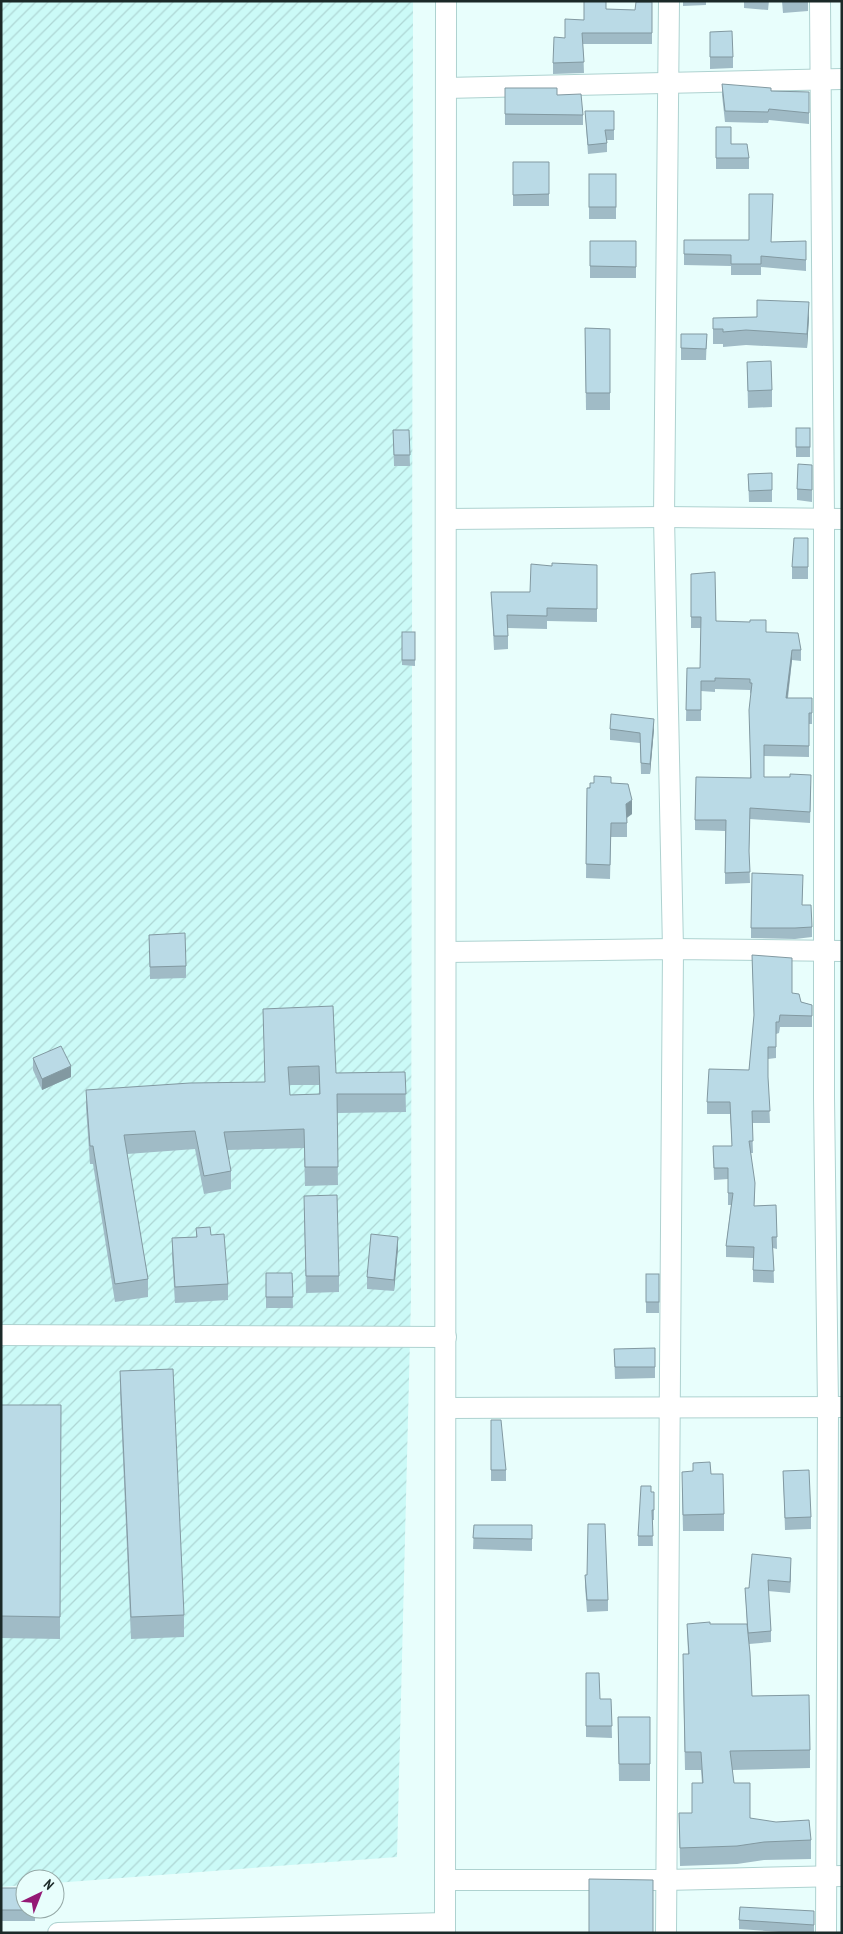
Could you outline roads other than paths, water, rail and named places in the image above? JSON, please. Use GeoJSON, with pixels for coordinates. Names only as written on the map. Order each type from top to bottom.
{"type":"FeatureCollection","features":[{"type":"Feature","properties":{"kind":"street"},"geometry":{"type":"LineString","coordinates":[[58,1933],[446,1928],[446,1]]}},
{"type":"Feature","properties":{"kind":"street"},"geometry":{"type":"LineString","coordinates":[[666,1933],[674,949],[664,517],[670,83],[669,1]]}},
{"type":"Feature","properties":{"kind":"street"},"geometry":{"type":"LineString","coordinates":[[820,1],[833,519],[833,951],[824,1096],[835,1407],[834,1876],[826,1933]]}},
{"type":"Feature","properties":{"kind":"street"},"geometry":{"type":"LineString","coordinates":[[446,88],[842,79]]}},
{"type":"Feature","properties":{"kind":"street"},"geometry":{"type":"LineString","coordinates":[[446,519],[664,517],[833,519]]}},
{"type":"Feature","properties":{"kind":"street"},"geometry":{"type":"LineString","coordinates":[[446,952],[674,949],[833,951]]}},
{"type":"Feature","properties":{"kind":"street"},"geometry":{"type":"LineString","coordinates":[[1,1335],[446,1337]]}},
{"type":"Feature","properties":{"kind":"street"},"geometry":{"type":"LineString","coordinates":[[446,1408],[835,1407]]}},
{"type":"Feature","properties":{"kind":"street"},"geometry":{"type":"LineString","coordinates":[[445,1880],[665,1880],[834,1876]]}}]}
